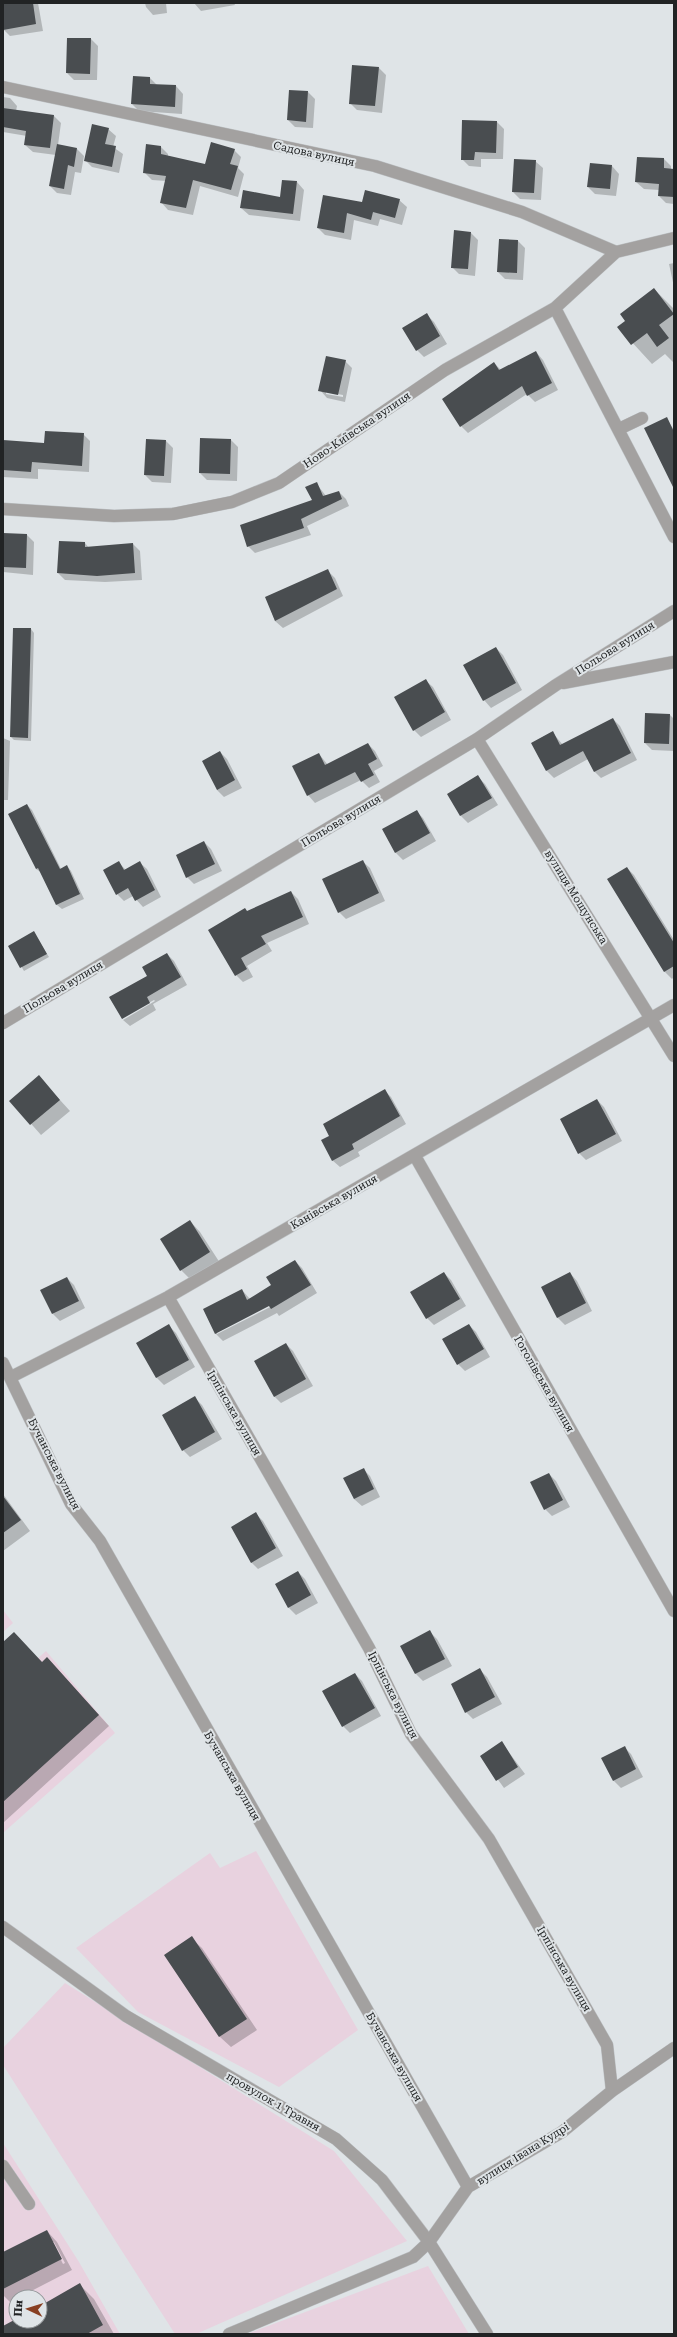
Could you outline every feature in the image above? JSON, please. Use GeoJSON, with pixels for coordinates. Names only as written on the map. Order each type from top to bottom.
{"type":"FeatureCollection","features":[{"type":"Feature","properties":{"kind":"street","name":"Садова вулиця"},"geometry":{"type":"LineString","coordinates":[[3,87],[375,166],[522,212],[616,252]]}},
{"type":"Feature","properties":{"kind":"street","name":"Ново-Київська вулиця"},"geometry":{"type":"LineString","coordinates":[[3,509],[114,516],[173,514],[232,502],[279,483],[445,370],[555,308],[616,252],[674,238]]}},
{"type":"Feature","properties":{"kind":"street"},"geometry":{"type":"LineString","coordinates":[[555,308],[674,537]]}},
{"type":"Feature","properties":{"kind":"street"},"geometry":{"type":"LineString","coordinates":[[619,429],[642,418]]}},
{"type":"Feature","properties":{"kind":"street","name":"Польова вулиця"},"geometry":{"type":"LineString","coordinates":[[3,1023],[477,739],[556,685],[674,610]]}},
{"type":"Feature","properties":{"kind":"street"},"geometry":{"type":"LineString","coordinates":[[556,685],[674,662]]}},
{"type":"Feature","properties":{"kind":"street","name":"вулиця Мощунська"},"geometry":{"type":"LineString","coordinates":[[477,739],[674,1056]]}},
{"type":"Feature","properties":{"kind":"street","name":"Канівська вулиця"},"geometry":{"type":"LineString","coordinates":[[11,1377],[168,1297],[415,1156],[651,1017],[674,1005]]}},
{"type":"Feature","properties":{"kind":"street","name":"Гоголівська вулиця"},"geometry":{"type":"LineString","coordinates":[[415,1156],[674,1611]]}},
{"type":"Feature","properties":{"kind":"street","name":"Ірпінська вулиця"},"geometry":{"type":"LineString","coordinates":[[168,1297],[369,1648],[411,1734],[489,1838],[607,2045],[612,2091]]}},
{"type":"Feature","properties":{"kind":"street","name":"Бучанська вулиця"},"geometry":{"type":"LineString","coordinates":[[3,1363],[72,1504],[100,1541],[468,2187]]}},
{"type":"Feature","properties":{"kind":"street","name":"провулок 1 Травня"},"geometry":{"type":"LineString","coordinates":[[3,1927],[126,2016],[336,2139],[382,2180],[429,2242],[486,2334]]}},
{"type":"Feature","properties":{"kind":"street","name":"вулиця Івана Кудрі"},"geometry":{"type":"LineString","coordinates":[[229,2334],[413,2257],[429,2242],[468,2187],[562,2132],[612,2091],[674,2048]]}},
{"type":"Feature","properties":{"kind":"street"},"geometry":{"type":"LineString","coordinates":[[3,2166],[29,2204]]}},
{"type":"Feature","properties":{"kind":"shaded area"},"geometry":{"type":"Polygon","coordinates":[[[3,1610],[13,1623],[3,1632],[3,1610]]]}},
{"type":"Feature","properties":{"kind":"shaded area"},"geometry":{"type":"Polygon","coordinates":[[[46,1651],[115,1733],[3,1833],[3,1690],[46,1651]]]}},
{"type":"Feature","properties":{"kind":"shaded area"},"geometry":{"type":"Polygon","coordinates":[[[256,1851],[358,2030],[279,2087],[138,2012],[76,1948],[210,1853],[220,1868],[256,1851]]]}},
{"type":"Feature","properties":{"kind":"shaded area"},"geometry":{"type":"Polygon","coordinates":[[[65,1983],[334,2151],[407,2241],[196,2334],[175,2334],[3,2065],[3,2048],[65,1983]]]}},
{"type":"Feature","properties":{"kind":"shaded area"},"geometry":{"type":"Polygon","coordinates":[[[3,2143],[79,2262],[120,2334],[3,2334],[3,2143]]]}},
{"type":"Feature","properties":{"kind":"shaded area"},"geometry":{"type":"Polygon","coordinates":[[[428,2266],[469,2334],[247,2334],[428,2266]]]}},
{"type":"Feature","properties":{"kind":"building"},"geometry":{"type":"Polygon","coordinates":[[[3,3],[33,3],[36,24],[3,30],[3,3]]]}},
{"type":"Feature","properties":{"kind":"building"},"geometry":{"type":"Polygon","coordinates":[[[67,38],[91,38],[90,74],[66,73],[67,38]]]}},
{"type":"Feature","properties":{"kind":"building"},"geometry":{"type":"Polygon","coordinates":[[[352,65],[379,67],[375,106],[349,104],[352,65]]]}},
{"type":"Feature","properties":{"kind":"building"},"geometry":{"type":"Polygon","coordinates":[[[133,76],[150,77],[150,84],[176,85],[175,107],[131,104],[133,76]]]}},
{"type":"Feature","properties":{"kind":"building"},"geometry":{"type":"Polygon","coordinates":[[[289,90],[308,91],[306,122],[287,120],[289,90]]]}},
{"type":"Feature","properties":{"kind":"building"},"geometry":{"type":"Polygon","coordinates":[[[3,108],[54,115],[50,148],[24,145],[26,131],[3,127],[3,108]]]}},
{"type":"Feature","properties":{"kind":"building"},"geometry":{"type":"Polygon","coordinates":[[[462,120],[497,121],[496,153],[475,152],[474,160],[461,160],[462,120]]]}},
{"type":"Feature","properties":{"kind":"building"},"geometry":{"type":"Polygon","coordinates":[[[92,124],[109,128],[105,144],[116,146],[112,167],[84,161],[92,124]]]}},
{"type":"Feature","properties":{"kind":"building"},"geometry":{"type":"Polygon","coordinates":[[[211,142],[235,149],[230,164],[238,166],[231,190],[193,180],[186,208],[160,203],[166,176],[143,173],[146,144],[161,146],[161,154],[205,164],[211,142]]]}},
{"type":"Feature","properties":{"kind":"building"},"geometry":{"type":"Polygon","coordinates":[[[57,144],[77,148],[74,167],[68,165],[64,189],[49,186],[57,144]]]}},
{"type":"Feature","properties":{"kind":"building"},"geometry":{"type":"Polygon","coordinates":[[[637,157],[664,158],[664,168],[674,169],[674,197],[658,196],[659,184],[635,182],[637,157]]]}},
{"type":"Feature","properties":{"kind":"building"},"geometry":{"type":"Polygon","coordinates":[[[514,159],[536,160],[534,193],[512,192],[514,159]]]}},
{"type":"Feature","properties":{"kind":"building"},"geometry":{"type":"Polygon","coordinates":[[[590,163],[612,165],[610,189],[587,187],[590,163]]]}},
{"type":"Feature","properties":{"kind":"building"},"geometry":{"type":"Polygon","coordinates":[[[282,180],[297,181],[293,214],[240,208],[243,190],[280,197],[282,180]]]}},
{"type":"Feature","properties":{"kind":"building"},"geometry":{"type":"Polygon","coordinates":[[[365,190],[400,199],[395,218],[373,212],[371,220],[347,213],[344,233],[317,228],[323,195],[362,202],[365,190]]]}},
{"type":"Feature","properties":{"kind":"building"},"geometry":{"type":"Polygon","coordinates":[[[454,230],[471,232],[468,269],[451,268],[454,230]]]}},
{"type":"Feature","properties":{"kind":"building"},"geometry":{"type":"Polygon","coordinates":[[[499,239],[518,240],[517,273],[497,272],[499,239]]]}},
{"type":"Feature","properties":{"kind":"building"},"geometry":{"type":"Polygon","coordinates":[[[654,288],[674,314],[659,325],[669,338],[657,347],[647,333],[631,345],[617,327],[625,321],[620,314],[654,288]]]}},
{"type":"Feature","properties":{"kind":"building"},"geometry":{"type":"Polygon","coordinates":[[[427,313],[440,336],[416,351],[402,328],[427,313]]]}},
{"type":"Feature","properties":{"kind":"building"},"geometry":{"type":"Polygon","coordinates":[[[536,351],[552,383],[527,396],[522,386],[460,427],[442,399],[494,362],[499,370],[536,351]]]}},
{"type":"Feature","properties":{"kind":"building"},"geometry":{"type":"Polygon","coordinates":[[[326,356],[346,360],[338,395],[318,391],[326,356]]]}},
{"type":"Feature","properties":{"kind":"building"},"geometry":{"type":"Polygon","coordinates":[[[667,417],[674,432],[674,489],[644,428],[667,417]]]}},
{"type":"Feature","properties":{"kind":"building"},"geometry":{"type":"Polygon","coordinates":[[[45,431],[84,433],[82,466],[32,462],[31,472],[3,470],[3,440],[44,443],[45,431]]]}},
{"type":"Feature","properties":{"kind":"building"},"geometry":{"type":"Polygon","coordinates":[[[200,438],[231,439],[230,474],[199,473],[200,438]]]}},
{"type":"Feature","properties":{"kind":"building"},"geometry":{"type":"Polygon","coordinates":[[[146,439],[166,440],[164,476],[144,475],[146,439]]]}},
{"type":"Feature","properties":{"kind":"building"},"geometry":{"type":"Polygon","coordinates":[[[317,482],[323,496],[339,491],[342,499],[301,519],[304,528],[247,547],[240,525],[312,500],[305,487],[317,482]]]}},
{"type":"Feature","properties":{"kind":"building"},"geometry":{"type":"Polygon","coordinates":[[[3,533],[27,534],[26,568],[3,567],[3,533]]]}},
{"type":"Feature","properties":{"kind":"building"},"geometry":{"type":"Polygon","coordinates":[[[59,541],[85,542],[85,547],[133,543],[135,573],[97,576],[57,573],[59,541]]]}},
{"type":"Feature","properties":{"kind":"building"},"geometry":{"type":"Polygon","coordinates":[[[328,569],[337,589],[275,621],[265,597],[328,569]]]}},
{"type":"Feature","properties":{"kind":"building"},"geometry":{"type":"Polygon","coordinates":[[[13,628],[31,628],[28,738],[10,737],[13,628]]]}},
{"type":"Feature","properties":{"kind":"building"},"geometry":{"type":"Polygon","coordinates":[[[496,647],[516,683],[483,701],[463,665],[496,647]]]}},
{"type":"Feature","properties":{"kind":"building"},"geometry":{"type":"Polygon","coordinates":[[[426,679],[445,712],[413,731],[394,697],[426,679]]]}},
{"type":"Feature","properties":{"kind":"building"},"geometry":{"type":"Polygon","coordinates":[[[645,713],[670,714],[669,744],[644,743],[645,713]]]}},
{"type":"Feature","properties":{"kind":"building"},"geometry":{"type":"Polygon","coordinates":[[[613,718],[631,753],[594,772],[583,751],[546,771],[531,743],[553,731],[560,745],[613,718]]]}},
{"type":"Feature","properties":{"kind":"building"},"geometry":{"type":"Polygon","coordinates":[[[368,743],[377,759],[368,764],[374,775],[361,782],[355,772],[307,796],[292,766],[319,753],[325,765],[368,743]]]}},
{"type":"Feature","properties":{"kind":"building"},"geometry":{"type":"Polygon","coordinates":[[[220,751],[235,780],[217,790],[202,761],[220,751]]]}},
{"type":"Feature","properties":{"kind":"building"},"geometry":{"type":"Polygon","coordinates":[[[478,775],[492,798],[460,816],[447,794],[478,775]]]}},
{"type":"Feature","properties":{"kind":"building"},"geometry":{"type":"Polygon","coordinates":[[[27,804],[60,869],[67,865],[80,894],[56,905],[38,868],[36,869],[8,814],[27,804]]]}},
{"type":"Feature","properties":{"kind":"building"},"geometry":{"type":"Polygon","coordinates":[[[417,810],[430,833],[395,853],[382,829],[417,810]]]}},
{"type":"Feature","properties":{"kind":"building"},"geometry":{"type":"Polygon","coordinates":[[[204,841],[215,864],[186,878],[176,855],[204,841]]]}},
{"type":"Feature","properties":{"kind":"building"},"geometry":{"type":"Polygon","coordinates":[[[363,860],[379,893],[338,913],[322,879],[363,860]]]}},
{"type":"Feature","properties":{"kind":"building"},"geometry":{"type":"Polygon","coordinates":[[[119,861],[124,870],[140,861],[155,890],[135,901],[128,888],[116,895],[103,870],[119,861]]]}},
{"type":"Feature","properties":{"kind":"building"},"geometry":{"type":"Polygon","coordinates":[[[627,867],[674,943],[674,966],[664,972],[607,879],[627,867]]]}},
{"type":"Feature","properties":{"kind":"building"},"geometry":{"type":"Polygon","coordinates":[[[291,891],[303,917],[261,936],[266,944],[241,958],[247,969],[235,976],[208,930],[245,908],[247,911],[291,891]]]}},
{"type":"Feature","properties":{"kind":"building"},"geometry":{"type":"Polygon","coordinates":[[[34,931],[47,954],[20,968],[8,946],[34,931]]]}},
{"type":"Feature","properties":{"kind":"building"},"geometry":{"type":"Polygon","coordinates":[[[167,953],[181,977],[147,997],[150,1003],[122,1019],[109,997],[147,976],[142,967],[167,953]]]}},
{"type":"Feature","properties":{"kind":"building"},"geometry":{"type":"Polygon","coordinates":[[[39,1075],[60,1100],[30,1125],[9,1101],[39,1075]]]}},
{"type":"Feature","properties":{"kind":"building"},"geometry":{"type":"Polygon","coordinates":[[[385,1089],[400,1116],[352,1144],[354,1149],[332,1161],[321,1140],[329,1136],[323,1124],[385,1089]]]}},
{"type":"Feature","properties":{"kind":"building"},"geometry":{"type":"Polygon","coordinates":[[[597,1099],[616,1134],[578,1154],[560,1119],[597,1099]]]}},
{"type":"Feature","properties":{"kind":"building"},"geometry":{"type":"Polygon","coordinates":[[[190,1220],[210,1252],[180,1271],[160,1239],[190,1220]]]}},
{"type":"Feature","properties":{"kind":"building"},"geometry":{"type":"Polygon","coordinates":[[[295,1260],[311,1285],[271,1309],[269,1306],[215,1334],[203,1309],[242,1289],[247,1300],[271,1285],[266,1277],[295,1260]]]}},
{"type":"Feature","properties":{"kind":"building"},"geometry":{"type":"Polygon","coordinates":[[[444,1272],[460,1299],[426,1319],[410,1292],[444,1272]]]}},
{"type":"Feature","properties":{"kind":"building"},"geometry":{"type":"Polygon","coordinates":[[[570,1272],[586,1303],[557,1318],[541,1287],[570,1272]]]}},
{"type":"Feature","properties":{"kind":"building"},"geometry":{"type":"Polygon","coordinates":[[[67,1277],[79,1301],[52,1314],[40,1290],[67,1277]]]}},
{"type":"Feature","properties":{"kind":"building"},"geometry":{"type":"Polygon","coordinates":[[[169,1324],[189,1360],[156,1378],[136,1343],[169,1324]]]}},
{"type":"Feature","properties":{"kind":"building"},"geometry":{"type":"Polygon","coordinates":[[[469,1324],[484,1349],[457,1365],[442,1339],[469,1324]]]}},
{"type":"Feature","properties":{"kind":"building"},"geometry":{"type":"Polygon","coordinates":[[[286,1343],[306,1379],[274,1397],[254,1361],[286,1343]]]}},
{"type":"Feature","properties":{"kind":"building"},"geometry":{"type":"Polygon","coordinates":[[[195,1396],[215,1432],[182,1451],[162,1415],[195,1396]]]}},
{"type":"Feature","properties":{"kind":"building"},"geometry":{"type":"Polygon","coordinates":[[[364,1468],[374,1489],[354,1499],[343,1478],[364,1468]]]}},
{"type":"Feature","properties":{"kind":"building"},"geometry":{"type":"Polygon","coordinates":[[[549,1473],[563,1500],[544,1510],[530,1482],[549,1473]]]}},
{"type":"Feature","properties":{"kind":"building"},"geometry":{"type":"Polygon","coordinates":[[[3,1496],[21,1520],[3,1533],[3,1496]]]}},
{"type":"Feature","properties":{"kind":"building"},"geometry":{"type":"Polygon","coordinates":[[[256,1512],[276,1548],[251,1563],[231,1527],[256,1512]]]}},
{"type":"Feature","properties":{"kind":"building"},"geometry":{"type":"Polygon","coordinates":[[[298,1571],[311,1595],[288,1608],[275,1584],[298,1571]]]}},
{"type":"Feature","properties":{"kind":"building"},"geometry":{"type":"Polygon","coordinates":[[[430,1630],[445,1659],[415,1674],[400,1646],[430,1630]]]}},
{"type":"Feature","properties":{"kind":"building"},"geometry":{"type":"Polygon","coordinates":[[[14,1632],[42,1662],[47,1657],[99,1715],[3,1802],[3,1642],[14,1632]]]}},
{"type":"Feature","properties":{"kind":"building"},"geometry":{"type":"Polygon","coordinates":[[[480,1668],[495,1697],[465,1713],[451,1684],[480,1668]]]}},
{"type":"Feature","properties":{"kind":"building"},"geometry":{"type":"Polygon","coordinates":[[[355,1673],[375,1708],[342,1727],[322,1691],[355,1673]]]}},
{"type":"Feature","properties":{"kind":"building"},"geometry":{"type":"Polygon","coordinates":[[[502,1741],[518,1767],[496,1781],[480,1756],[502,1741]]]}},
{"type":"Feature","properties":{"kind":"building"},"geometry":{"type":"Polygon","coordinates":[[[625,1746],[636,1769],[613,1781],[601,1758],[625,1746]]]}},
{"type":"Feature","properties":{"kind":"building"},"geometry":{"type":"Polygon","coordinates":[[[192,1936],[247,2019],[219,2037],[164,1955],[192,1936]]]}},
{"type":"Feature","properties":{"kind":"building"},"geometry":{"type":"Polygon","coordinates":[[[47,2230],[62,2259],[3,2289],[3,2252],[47,2230]]]}},
{"type":"Feature","properties":{"kind":"building"},"geometry":{"type":"Polygon","coordinates":[[[80,2283],[103,2325],[87,2334],[3,2334],[3,2326],[8,2323],[8,2329],[48,2329],[48,2301],[80,2283]]]}}]}
